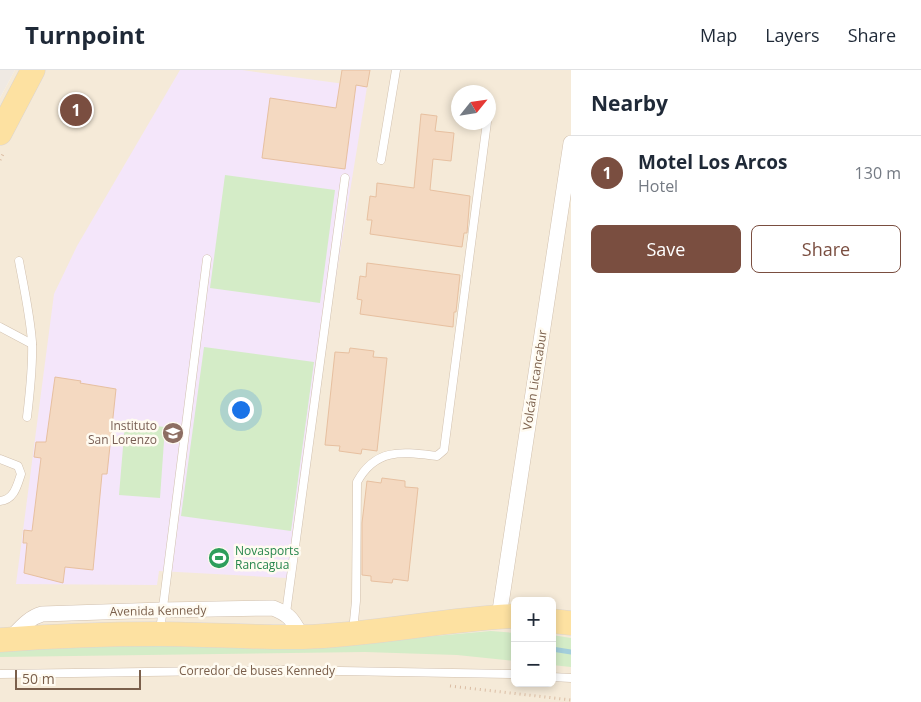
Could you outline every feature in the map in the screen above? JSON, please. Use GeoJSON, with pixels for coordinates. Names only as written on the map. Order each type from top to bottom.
{"type":"FeatureCollection","features":[{"type":"Feature","properties":{"kind":"main road"},"geometry":{"type":"LineString","coordinates":[[0,133],[33,70]]}},
{"type":"Feature","properties":{"kind":"main road","name":"Avenida Kennedy"},"geometry":{"type":"LineString","coordinates":[[5,640],[160,634],[302,637],[353,635],[507,617]]}},
{"type":"Feature","properties":{"kind":"main road"},"geometry":{"type":"LineString","coordinates":[[556,621],[571,623]]}},
{"type":"Feature","properties":{"kind":"street","name":"Volcán Licancabur"},"geometry":{"type":"LineString","coordinates":[[507,617],[571,143]]}},
{"type":"Feature","properties":{"kind":"street","name":"Avenida Kennedy"},"geometry":{"type":"LineString","coordinates":[[5,640],[35,616],[42,614],[273,608],[286,613]]}},
{"type":"Feature","properties":{"kind":"street"},"geometry":{"type":"LineString","coordinates":[[286,613],[293,620],[302,637]]}},
{"type":"Feature","properties":{"kind":"lane"},"geometry":{"type":"LineString","coordinates":[[381,160],[396,70]]}},
{"type":"Feature","properties":{"kind":"lane"},"geometry":{"type":"LineString","coordinates":[[353,635],[356,601],[357,482],[364,469],[378,459],[394,454],[406,453],[437,456],[444,450],[485,130]]}},
{"type":"Feature","properties":{"kind":"lane"},"geometry":{"type":"LineString","coordinates":[[286,613],[345,178]]}},
{"type":"Feature","properties":{"kind":"lane"},"geometry":{"type":"LineString","coordinates":[[160,634],[207,259]]}},
{"type":"Feature","properties":{"kind":"lane"},"geometry":{"type":"LineString","coordinates":[[20,261],[32,344],[31,386],[27,417]]}},
{"type":"Feature","properties":{"kind":"lane"},"geometry":{"type":"LineString","coordinates":[[0,327],[32,344]]}},
{"type":"Feature","properties":{"kind":"lane"},"geometry":{"type":"LineString","coordinates":[[0,459],[18,466],[21,474],[13,494],[6,501],[0,501]]}},
{"type":"Feature","properties":{"kind":"lane","name":"Corredor de buses Kennedy"},"geometry":{"type":"LineString","coordinates":[[0,674],[284,670],[511,674]]}},
{"type":"Feature","properties":{"kind":"lane"},"geometry":{"type":"LineString","coordinates":[[556,677],[571,678]]}},
{"type":"Feature","properties":{"kind":"shaded area"},"geometry":{"type":"Polygon","coordinates":[[[0,70],[15,70],[0,98],[0,70]]]}},
{"type":"Feature","properties":{"kind":"shaded area"},"geometry":{"type":"Polygon","coordinates":[[[15,70],[571,70],[571,702],[0,702],[0,98],[15,70]]]}},
{"type":"Feature","properties":{"kind":"shaded area","name":"Instituto San Lorenzo"},"geometry":{"type":"Polygon","coordinates":[[[180,70],[242,70],[367,87],[287,578],[159,571],[157,585],[16,584],[54,294],[77,246],[180,70]]]}},
{"type":"Feature","properties":{"kind":"green space"},"geometry":{"type":"Polygon","coordinates":[[[225,175],[335,190],[320,303],[210,288],[225,175]]]}},
{"type":"Feature","properties":{"kind":"green space"},"geometry":{"type":"Polygon","coordinates":[[[204,347],[314,362],[291,531],[181,516],[204,347]]]}},
{"type":"Feature","properties":{"kind":"green space"},"geometry":{"type":"Polygon","coordinates":[[[125,423],[165,427],[160,498],[119,495],[125,423]]]}},
{"type":"Feature","properties":{"kind":"green space"},"geometry":{"type":"Polygon","coordinates":[[[491,631],[511,633],[511,661],[457,655],[365,652],[0,657],[0,641],[402,639],[491,631]]]}},
{"type":"Feature","properties":{"kind":"green space"},"geometry":{"type":"Polygon","coordinates":[[[556,636],[571,638],[571,667],[556,665],[556,636]]]}},
{"type":"Feature","properties":{"kind":"building"},"geometry":{"type":"Polygon","coordinates":[[[342,70],[370,70],[367,87],[356,85],[345,169],[262,158],[270,98],[336,108],[342,70]]]}},
{"type":"Feature","properties":{"kind":"building"},"geometry":{"type":"Polygon","coordinates":[[[421,114],[437,116],[435,131],[454,133],[451,161],[433,159],[430,190],[470,196],[467,233],[464,233],[462,247],[370,234],[372,220],[367,220],[370,196],[376,197],[377,183],[414,188],[421,114]]]}},
{"type":"Feature","properties":{"kind":"building"},"geometry":{"type":"Polygon","coordinates":[[[367,263],[460,275],[453,327],[360,314],[362,300],[357,299],[360,276],[366,277],[367,263]]]}},
{"type":"Feature","properties":{"kind":"building"},"geometry":{"type":"Polygon","coordinates":[[[350,348],[374,351],[373,357],[387,358],[377,451],[362,449],[361,454],[339,451],[340,446],[325,445],[335,352],[349,353],[350,348]]]}},
{"type":"Feature","properties":{"kind":"building"},"geometry":{"type":"Polygon","coordinates":[[[55,377],[116,389],[107,474],[102,474],[93,570],[65,567],[63,583],[24,573],[27,543],[23,543],[24,530],[32,531],[41,458],[34,457],[36,442],[46,442],[55,377]]]}},
{"type":"Feature","properties":{"kind":"building"},"geometry":{"type":"Polygon","coordinates":[[[382,478],[405,481],[405,487],[418,488],[408,581],[393,579],[392,583],[371,581],[371,576],[362,575],[362,523],[367,481],[381,483],[382,478]]]}},
{"type":"Feature","properties":{"kind":"waterway"},"geometry":{"type":"LineString","coordinates":[[556,650],[571,652]]}},
{"type":"Feature","properties":{"kind":"place","name":"Motel Los Arcos"},"geometry":{"type":"Point","coordinates":[76,110]}},
{"type":"Feature","properties":{"kind":"place","name":"Instituto San Lorenzo"},"geometry":{"type":"Point","coordinates":[173,433]}},
{"type":"Feature","properties":{"kind":"place","name":"Novasports Rancagua"},"geometry":{"type":"Point","coordinates":[219,558]}}]}
